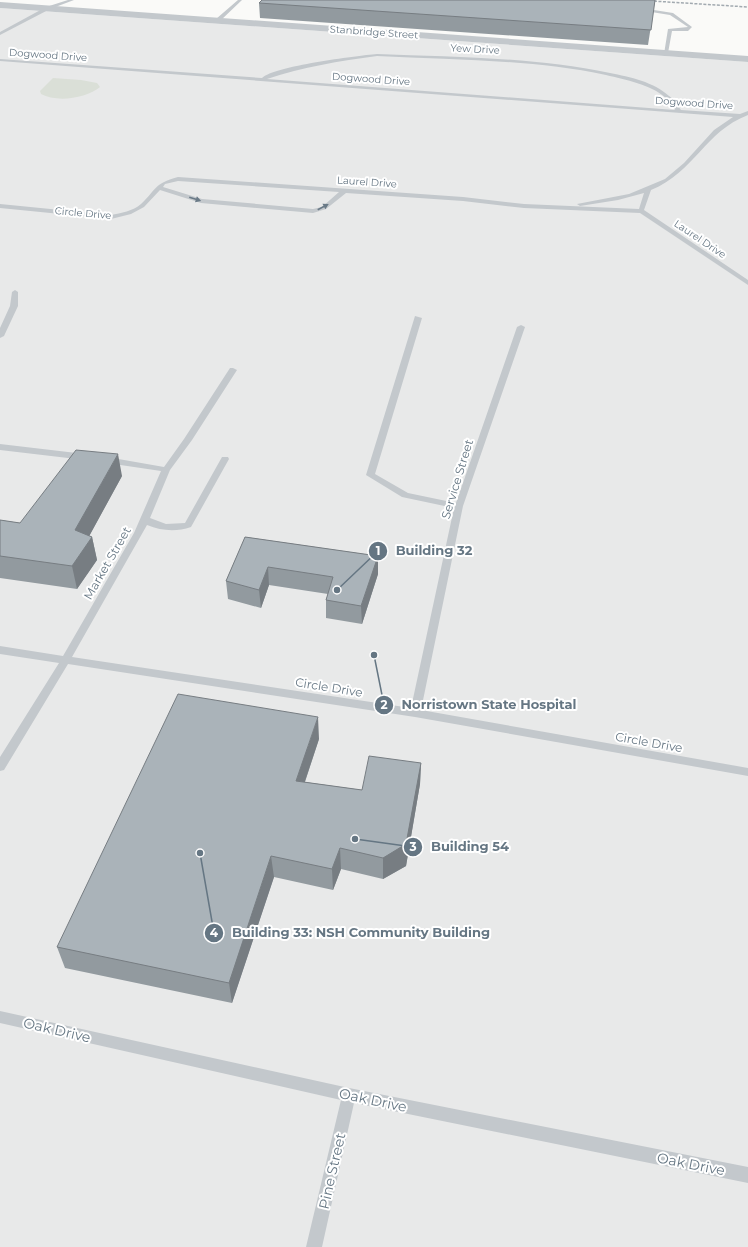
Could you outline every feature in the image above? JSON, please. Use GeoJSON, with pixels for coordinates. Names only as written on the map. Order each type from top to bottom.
{"type":"FeatureCollection","features":[{"type":"Feature","properties":{"kind":"street","name":"Stanbridge Street"},"geometry":{"type":"LineString","coordinates":[[0,5],[748,59]]}},
{"type":"Feature","properties":{"kind":"lane"},"geometry":{"type":"LineString","coordinates":[[0,34],[48,8],[72,0]]}},
{"type":"Feature","properties":{"kind":"lane"},"geometry":{"type":"LineString","coordinates":[[218,20],[240,0]]}},
{"type":"Feature","properties":{"kind":"lane"},"geometry":{"type":"LineString","coordinates":[[632,9],[654,10],[671,14],[690,27],[688,30],[670,30],[666,53]]}},
{"type":"Feature","properties":{"kind":"lane","name":"Yew Drive"},"geometry":{"type":"LineString","coordinates":[[261,80],[285,71],[333,60],[377,55],[522,61],[584,69],[630,79],[657,90],[668,97],[679,111]]}},
{"type":"Feature","properties":{"kind":"lane","name":"Dogwood Drive"},"geometry":{"type":"LineString","coordinates":[[0,60],[740,116]]}},
{"type":"Feature","properties":{"kind":"lane","name":"Laurel Drive"},"geometry":{"type":"LineString","coordinates":[[554,207],[584,204],[648,189],[665,181],[692,158],[705,141],[718,128],[748,113]]}},
{"type":"Feature","properties":{"kind":"lane","name":"Laurel Drive"},"geometry":{"type":"LineString","coordinates":[[178,179],[554,207],[641,211],[748,283]]}},
{"type":"Feature","properties":{"kind":"lane","name":"Circle Drive"},"geometry":{"type":"LineString","coordinates":[[1,207],[111,217],[129,213],[142,206],[162,183],[178,179]]}},
{"type":"Feature","properties":{"kind":"lane"},"geometry":{"type":"LineString","coordinates":[[158,188],[201,201],[314,211],[324,208],[344,191]]}},
{"type":"Feature","properties":{"kind":"lane"},"geometry":{"type":"LineString","coordinates":[[641,211],[648,189]]}},
{"type":"Feature","properties":{"kind":"lane"},"geometry":{"type":"LineString","coordinates":[[0,336],[14,306],[15,292]]}},
{"type":"Feature","properties":{"kind":"lane"},"geometry":{"type":"LineString","coordinates":[[418,318],[370,475],[406,495],[459,506]]}},
{"type":"Feature","properties":{"kind":"lane","name":"Service Street"},"geometry":{"type":"LineString","coordinates":[[415,713],[459,506],[521,327]]}},
{"type":"Feature","properties":{"kind":"lane","name":"Market Street"},"geometry":{"type":"LineString","coordinates":[[0,767],[65,661],[146,520],[166,470],[188,440],[233,370]]}},
{"type":"Feature","properties":{"kind":"lane"},"geometry":{"type":"LineString","coordinates":[[0,447],[143,464],[166,470]]}},
{"type":"Feature","properties":{"kind":"lane"},"geometry":{"type":"LineString","coordinates":[[146,520],[154,526],[178,528],[188,525],[226,459]]}},
{"type":"Feature","properties":{"kind":"lane","name":"Circle Drive"},"geometry":{"type":"LineString","coordinates":[[0,650],[415,713],[748,772]]}},
{"type":"Feature","properties":{"kind":"lane","name":"Oak Drive"},"geometry":{"type":"LineString","coordinates":[[0,1017],[349,1095],[748,1175]]}},
{"type":"Feature","properties":{"kind":"lane","name":"Pine Street"},"geometry":{"type":"LineString","coordinates":[[314,1247],[349,1095]]}},
{"type":"Feature","properties":{"kind":"shaded area"},"geometry":{"type":"Polygon","coordinates":[[[0,8],[748,62],[748,1247],[0,1247],[0,8]]]}},
{"type":"Feature","properties":{"kind":"shaded area"},"geometry":{"type":"Polygon","coordinates":[[[53,78],[97,83],[100,87],[88,94],[72,98],[55,98],[41,94],[40,91],[53,78]]]}},
{"type":"Feature","properties":{"kind":"building"},"geometry":{"type":"Polygon","coordinates":[[[262,0],[655,0],[651,30],[259,3],[262,0]]]}},
{"type":"Feature","properties":{"kind":"building"},"geometry":{"type":"Polygon","coordinates":[[[76,450],[118,454],[75,530],[92,537],[72,566],[0,556],[0,520],[20,523],[76,450]]]}},
{"type":"Feature","properties":{"kind":"building"},"geometry":{"type":"Polygon","coordinates":[[[245,537],[378,556],[361,606],[326,600],[333,577],[268,567],[259,590],[226,581],[245,537]]]}},
{"type":"Feature","properties":{"kind":"building"},"geometry":{"type":"Polygon","coordinates":[[[178,694],[318,717],[296,781],[362,790],[369,756],[421,763],[406,844],[383,858],[340,848],[332,869],[271,856],[229,983],[57,947],[178,694]]]}},
{"type":"Feature","properties":{"kind":"railway"},"geometry":{"type":"LineString","coordinates":[[636,0],[748,7]]}},
{"type":"Feature","properties":{"kind":"place","name":"Building 32"},"geometry":{"type":"Point","coordinates":[337,590]}},
{"type":"Feature","properties":{"kind":"place","name":"Norristown State Hospital"},"geometry":{"type":"Point","coordinates":[374,655]}},
{"type":"Feature","properties":{"kind":"place","name":"Building 54"},"geometry":{"type":"Point","coordinates":[355,839]}},
{"type":"Feature","properties":{"kind":"place","name":"Building 33: NSH Community Building"},"geometry":{"type":"Point","coordinates":[200,853]}}]}
